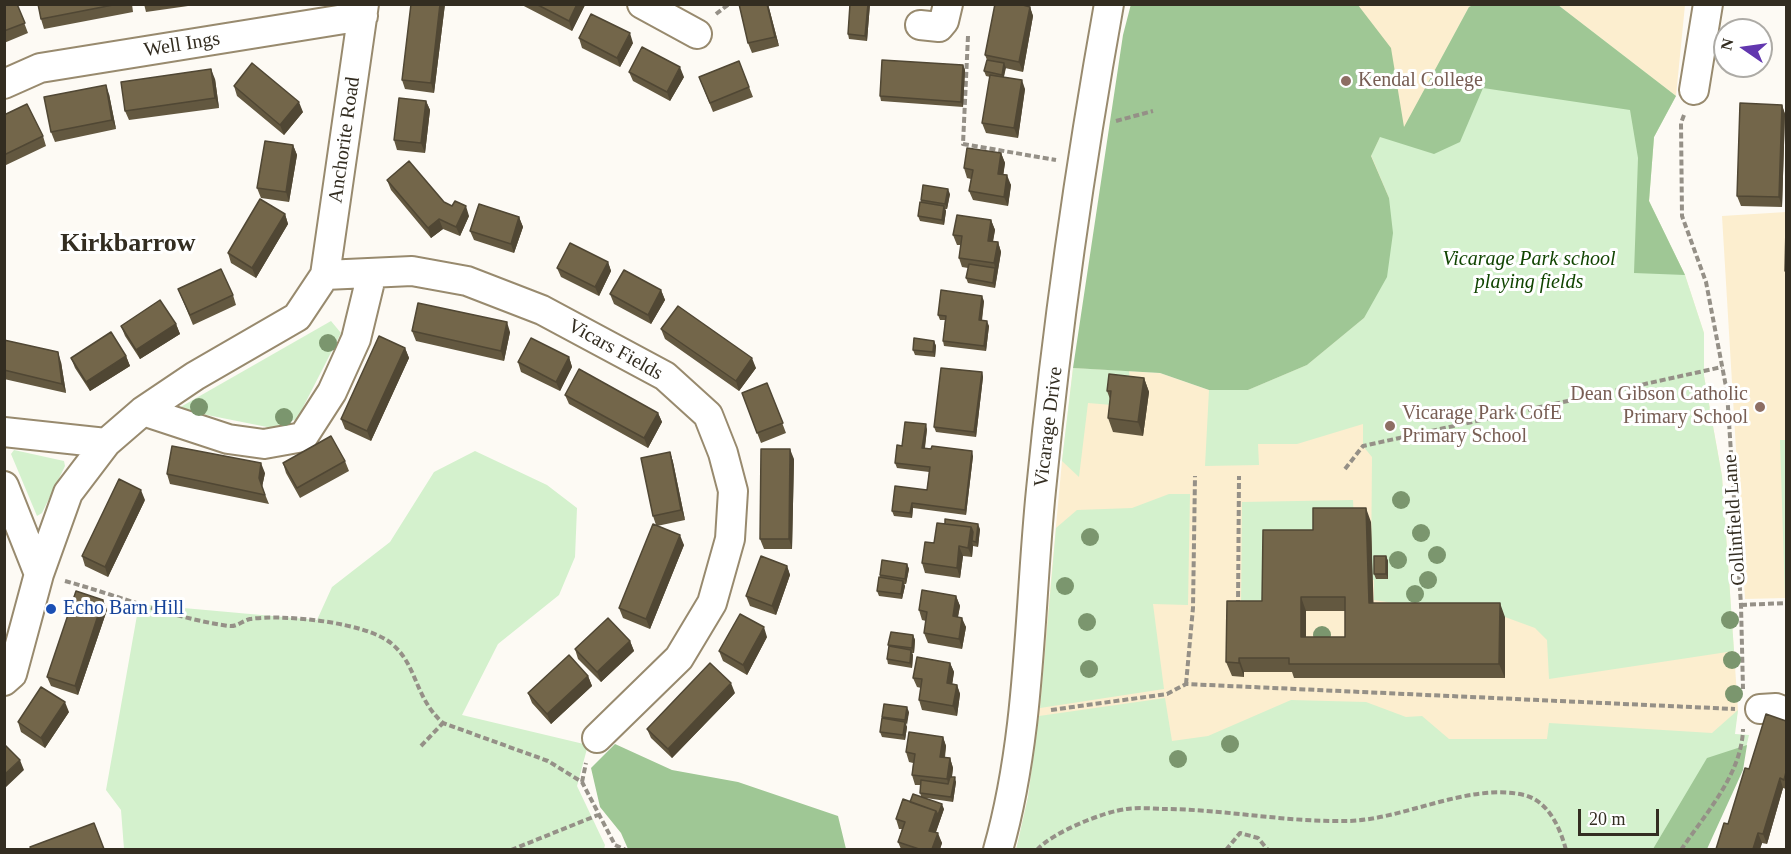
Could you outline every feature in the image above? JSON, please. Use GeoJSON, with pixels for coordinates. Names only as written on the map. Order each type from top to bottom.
{"type":"FeatureCollection","features":[{"type":"Feature","properties":{"kind":"street"},"geometry":{"type":"LineString","coordinates":[[642,4],[706,25]]}},
{"type":"Feature","properties":{"kind":"street"},"geometry":{"type":"LineString","coordinates":[[920,26],[939,27],[944,21],[948,4]]}},
{"type":"Feature","properties":{"kind":"street","name":"Vicarage Drive"},"geometry":{"type":"LineString","coordinates":[[998,849],[1023,712],[1045,454],[1080,165],[1109,4]]}},
{"type":"Feature","properties":{"kind":"street"},"geometry":{"type":"LineString","coordinates":[[1694,90],[1708,4]]}},
{"type":"Feature","properties":{"kind":"street","name":"Well Ings"},"geometry":{"type":"LineString","coordinates":[[4,84],[40,68],[364,10]]}},
{"type":"Feature","properties":{"kind":"street","name":"Anchorite Road"},"geometry":{"type":"LineString","coordinates":[[325,275],[364,10]]}},
{"type":"Feature","properties":{"kind":"street","name":"Vicars Fields"},"geometry":{"type":"LineString","coordinates":[[325,275],[412,271],[467,281],[542,310],[665,376],[708,416],[723,453],[733,491],[730,539],[712,603],[679,658],[597,738]]}},
{"type":"Feature","properties":{"kind":"street"},"geometry":{"type":"LineString","coordinates":[[143,411],[228,439],[264,444],[303,437],[332,392],[356,339],[372,273]]}},
{"type":"Feature","properties":{"kind":"street"},"geometry":{"type":"LineString","coordinates":[[4,681],[12,674],[39,574],[68,493],[106,443],[143,411],[195,376],[297,317],[325,275]]}},
{"type":"Feature","properties":{"kind":"street"},"geometry":{"type":"LineString","coordinates":[[4,432],[106,443]]}},
{"type":"Feature","properties":{"kind":"street"},"geometry":{"type":"LineString","coordinates":[[4,486],[39,574]]}},
{"type":"Feature","properties":{"kind":"path"},"geometry":{"type":"LineString","coordinates":[[706,25],[729,4]]}},
{"type":"Feature","properties":{"kind":"path"},"geometry":{"type":"LineString","coordinates":[[961,31],[968,34],[963,144],[1063,162]]}},
{"type":"Feature","properties":{"kind":"path","name":"Collinfield Lane"},"geometry":{"type":"LineString","coordinates":[[1682,849],[1727,782],[1755,711],[1741,605],[1726,392],[1706,282],[1682,216],[1681,123],[1694,90]]}},
{"type":"Feature","properties":{"kind":"path"},"geometry":{"type":"LineString","coordinates":[[1345,469],[1363,446],[1722,367]]}},
{"type":"Feature","properties":{"kind":"path"},"geometry":{"type":"LineString","coordinates":[[1186,684],[1193,608],[1195,476]]}},
{"type":"Feature","properties":{"kind":"path"},"geometry":{"type":"LineString","coordinates":[[1239,476],[1238,610],[1248,610]]}},
{"type":"Feature","properties":{"kind":"path"},"geometry":{"type":"LineString","coordinates":[[39,574],[178,616],[232,626],[250,619],[317,620],[371,632],[392,643],[409,663],[421,697],[431,713],[443,723],[548,761],[582,782],[616,847],[626,849]]}},
{"type":"Feature","properties":{"kind":"path"},"geometry":{"type":"LineString","coordinates":[[1741,605],[1786,603]]}},
{"type":"Feature","properties":{"kind":"path"},"geometry":{"type":"LineString","coordinates":[[1023,712],[1167,693],[1186,684],[1755,711]]}},
{"type":"Feature","properties":{"kind":"path"},"geometry":{"type":"LineString","coordinates":[[421,746],[443,723]]}},
{"type":"Feature","properties":{"kind":"path"},"geometry":{"type":"LineString","coordinates":[[1040,848],[1079,824],[1126,809],[1346,821],[1386,816],[1469,797],[1508,792],[1527,796],[1545,806],[1563,837],[1566,849]]}},
{"type":"Feature","properties":{"kind":"path"},"geometry":{"type":"LineString","coordinates":[[511,849],[598,815]]}},
{"type":"Feature","properties":{"kind":"path"},"geometry":{"type":"LineString","coordinates":[[1226,849],[1240,833],[1258,838],[1268,849]]}},
{"type":"Feature","properties":{"kind":"shaded area","name":"Vicarage Park CofE Primary School"},"geometry":{"type":"Polygon","coordinates":[[[1131,5],[1685,5],[1676,96],[1654,137],[1649,201],[1685,275],[1704,333],[1704,376],[1722,476],[1738,710],[1734,735],[1016,850],[1028,797],[1038,720],[1073,368],[1160,373],[1209,390],[1248,390],[1307,365],[1364,318],[1131,5]]]}},
{"type":"Feature","properties":{"kind":"shaded area","name":"Dean Gibson Catholic Primary School"},"geometry":{"type":"Polygon","coordinates":[[[1786,212],[1786,598],[1745,599],[1722,216],[1786,212]]]}},
{"type":"Feature","properties":{"kind":"green space"},"geometry":{"type":"Polygon","coordinates":[[[1131,4],[1358,5],[1391,48],[1404,127],[1469,7],[1475,4],[1558,5],[1676,96],[1654,137],[1649,201],[1685,275],[1634,273],[1638,158],[1630,110],[1483,88],[1460,142],[1434,154],[1380,137],[1371,156],[1389,198],[1393,233],[1387,277],[1364,318],[1307,365],[1248,390],[1209,390],[1160,373],[1073,368],[1123,35],[1131,4]]]}},
{"type":"Feature","properties":{"kind":"green space","name":"Vicarage Park school playing fields"},"geometry":{"type":"Polygon","coordinates":[[[1475,4],[1558,5],[1676,96],[1654,137],[1649,201],[1685,275],[1704,333],[1704,376],[1722,476],[1734,651],[1549,679],[1547,640],[1535,628],[1505,617],[1484,617],[1374,600],[1374,580],[1371,579],[1372,457],[1363,446],[1363,424],[1297,444],[1258,444],[1259,465],[1205,466],[1209,390],[1248,390],[1307,365],[1364,318],[1389,198],[1371,155],[1380,137],[1404,128],[1469,7],[1475,4]]]}},
{"type":"Feature","properties":{"kind":"green space"},"geometry":{"type":"Polygon","coordinates":[[[331,321],[341,333],[297,419],[272,428],[177,409],[331,321]]]}},
{"type":"Feature","properties":{"kind":"green space"},"geometry":{"type":"Polygon","coordinates":[[[1073,368],[1129,371],[1130,390],[1112,405],[1088,403],[1079,477],[1062,461],[1073,368]]]}},
{"type":"Feature","properties":{"kind":"green space"},"geometry":{"type":"Polygon","coordinates":[[[1780,440],[1786,440],[1786,598],[1785,598],[1780,440]]]}},
{"type":"Feature","properties":{"kind":"green space"},"geometry":{"type":"Polygon","coordinates":[[[14,450],[64,461],[65,466],[42,513],[37,516],[11,454],[14,450]]]}},
{"type":"Feature","properties":{"kind":"green space"},"geometry":{"type":"Polygon","coordinates":[[[475,451],[547,485],[577,508],[575,557],[559,595],[498,644],[462,715],[588,745],[577,786],[605,845],[604,849],[124,849],[121,810],[106,790],[139,604],[317,620],[332,587],[390,542],[434,472],[475,451]]]}},
{"type":"Feature","properties":{"kind":"green space"},"geometry":{"type":"Polygon","coordinates":[[[1169,494],[1190,494],[1188,605],[1153,604],[1164,689],[1040,708],[1056,528],[1077,510],[1132,508],[1169,494]]]}},
{"type":"Feature","properties":{"kind":"green space"},"geometry":{"type":"Polygon","coordinates":[[[1353,500],[1354,522],[1268,604],[1241,605],[1242,502],[1353,500]]]}},
{"type":"Feature","properties":{"kind":"green space"},"geometry":{"type":"Polygon","coordinates":[[[1165,698],[1172,741],[1208,736],[1291,700],[1366,702],[1406,717],[1422,716],[1449,739],[1547,739],[1549,723],[1712,733],[1738,710],[1735,734],[1749,735],[1743,761],[1690,849],[1016,850],[1028,797],[1039,716],[1165,698]]]}},
{"type":"Feature","properties":{"kind":"green space"},"geometry":{"type":"Polygon","coordinates":[[[615,744],[672,770],[738,782],[838,816],[846,849],[628,849],[621,833],[600,807],[591,768],[615,744]]]}},
{"type":"Feature","properties":{"kind":"green space"},"geometry":{"type":"Polygon","coordinates":[[[1747,745],[1743,770],[1707,849],[1653,849],[1707,758],[1747,745]]]}},
{"type":"Feature","properties":{"kind":"building"},"geometry":{"type":"Polygon","coordinates":[[[4,4],[17,4],[25,23],[4,31],[4,4]]]}},
{"type":"Feature","properties":{"kind":"building"},"geometry":{"type":"Polygon","coordinates":[[[38,4],[118,4],[41,19],[38,4]]]}},
{"type":"Feature","properties":{"kind":"building"},"geometry":{"type":"Polygon","coordinates":[[[411,4],[440,4],[431,83],[402,80],[411,4]]]}},
{"type":"Feature","properties":{"kind":"building"},"geometry":{"type":"Polygon","coordinates":[[[536,4],[577,4],[569,21],[536,4]]]}},
{"type":"Feature","properties":{"kind":"building"},"geometry":{"type":"Polygon","coordinates":[[[739,4],[767,4],[775,37],[748,43],[739,4]]]}},
{"type":"Feature","properties":{"kind":"building"},"geometry":{"type":"Polygon","coordinates":[[[850,4],[868,4],[865,36],[848,34],[850,4]]]}},
{"type":"Feature","properties":{"kind":"building"},"geometry":{"type":"Polygon","coordinates":[[[995,4],[1019,4],[1030,7],[1019,62],[985,55],[995,4]]]}},
{"type":"Feature","properties":{"kind":"building"},"geometry":{"type":"Polygon","coordinates":[[[591,14],[630,33],[617,58],[579,38],[591,14]]]}},
{"type":"Feature","properties":{"kind":"building"},"geometry":{"type":"Polygon","coordinates":[[[642,47],[680,67],[667,92],[629,72],[642,47]]]}},
{"type":"Feature","properties":{"kind":"building"},"geometry":{"type":"Polygon","coordinates":[[[882,60],[963,65],[961,102],[880,96],[882,60]]]}},
{"type":"Feature","properties":{"kind":"building"},"geometry":{"type":"Polygon","coordinates":[[[987,60],[1004,63],[1002,75],[984,71],[987,60]]]}},
{"type":"Feature","properties":{"kind":"building"},"geometry":{"type":"Polygon","coordinates":[[[739,61],[749,87],[710,103],[699,77],[739,61]]]}},
{"type":"Feature","properties":{"kind":"building"},"geometry":{"type":"Polygon","coordinates":[[[252,63],[299,102],[280,125],[234,86],[252,63]]]}},
{"type":"Feature","properties":{"kind":"building"},"geometry":{"type":"Polygon","coordinates":[[[211,69],[215,98],[125,111],[121,82],[211,69]]]}},
{"type":"Feature","properties":{"kind":"building"},"geometry":{"type":"Polygon","coordinates":[[[990,75],[1022,80],[1014,128],[982,123],[990,75]]]}},
{"type":"Feature","properties":{"kind":"building"},"geometry":{"type":"Polygon","coordinates":[[[106,85],[112,120],[51,132],[44,97],[106,85]]]}},
{"type":"Feature","properties":{"kind":"building"},"geometry":{"type":"Polygon","coordinates":[[[399,98],[426,101],[421,143],[394,140],[399,98]]]}},
{"type":"Feature","properties":{"kind":"building"},"geometry":{"type":"Polygon","coordinates":[[[1740,103],[1782,105],[1779,197],[1737,196],[1740,103]]]}},
{"type":"Feature","properties":{"kind":"building"},"geometry":{"type":"Polygon","coordinates":[[[27,104],[43,136],[4,155],[4,115],[27,104]]]}},
{"type":"Feature","properties":{"kind":"building"},"geometry":{"type":"Polygon","coordinates":[[[265,141],[293,145],[286,192],[257,188],[265,141]]]}},
{"type":"Feature","properties":{"kind":"building"},"geometry":{"type":"Polygon","coordinates":[[[967,148],[1001,153],[998,174],[1007,175],[1004,197],[969,191],[973,170],[964,168],[967,148]]]}},
{"type":"Feature","properties":{"kind":"building"},"geometry":{"type":"Polygon","coordinates":[[[409,161],[444,202],[452,206],[455,201],[466,206],[456,227],[439,219],[428,228],[387,180],[409,161]]]}},
{"type":"Feature","properties":{"kind":"building"},"geometry":{"type":"Polygon","coordinates":[[[923,185],[948,189],[945,204],[921,200],[923,185]]]}},
{"type":"Feature","properties":{"kind":"building"},"geometry":{"type":"Polygon","coordinates":[[[260,199],[285,214],[252,268],[228,253],[260,199]]]}},
{"type":"Feature","properties":{"kind":"building"},"geometry":{"type":"Polygon","coordinates":[[[920,202],[944,206],[942,220],[918,216],[920,202]]]}},
{"type":"Feature","properties":{"kind":"building"},"geometry":{"type":"Polygon","coordinates":[[[479,204],[519,217],[511,244],[470,231],[479,204]]]}},
{"type":"Feature","properties":{"kind":"building"},"geometry":{"type":"Polygon","coordinates":[[[957,215],[991,220],[988,241],[998,242],[994,263],[959,258],[962,236],[953,235],[957,215]]]}},
{"type":"Feature","properties":{"kind":"building"},"geometry":{"type":"Polygon","coordinates":[[[570,243],[608,262],[595,287],[557,268],[570,243]]]}},
{"type":"Feature","properties":{"kind":"building"},"geometry":{"type":"Polygon","coordinates":[[[969,264],[995,268],[993,283],[966,278],[969,264]]]}},
{"type":"Feature","properties":{"kind":"building"},"geometry":{"type":"Polygon","coordinates":[[[221,269],[233,295],[190,315],[178,289],[221,269]]]}},
{"type":"Feature","properties":{"kind":"building"},"geometry":{"type":"Polygon","coordinates":[[[624,270],[661,290],[648,315],[610,294],[624,270]]]}},
{"type":"Feature","properties":{"kind":"building"},"geometry":{"type":"Polygon","coordinates":[[[941,290],[982,296],[979,320],[987,321],[984,346],[943,341],[946,316],[938,315],[941,290]]]}},
{"type":"Feature","properties":{"kind":"building"},"geometry":{"type":"Polygon","coordinates":[[[160,300],[176,324],[136,350],[121,326],[160,300]]]}},
{"type":"Feature","properties":{"kind":"building"},"geometry":{"type":"Polygon","coordinates":[[[418,303],[507,322],[501,351],[412,331],[418,303]]]}},
{"type":"Feature","properties":{"kind":"building"},"geometry":{"type":"Polygon","coordinates":[[[678,306],[752,358],[736,381],[661,329],[678,306]]]}},
{"type":"Feature","properties":{"kind":"building"},"geometry":{"type":"Polygon","coordinates":[[[111,332],[126,356],[86,382],[71,358],[111,332]]]}},
{"type":"Feature","properties":{"kind":"building"},"geometry":{"type":"Polygon","coordinates":[[[379,336],[405,348],[367,431],[341,419],[379,336]]]}},
{"type":"Feature","properties":{"kind":"building"},"geometry":{"type":"Polygon","coordinates":[[[531,338],[569,357],[556,382],[518,362],[531,338]]]}},
{"type":"Feature","properties":{"kind":"building"},"geometry":{"type":"Polygon","coordinates":[[[914,338],[934,341],[933,352],[913,350],[914,338]]]}},
{"type":"Feature","properties":{"kind":"building"},"geometry":{"type":"Polygon","coordinates":[[[4,340],[58,352],[62,384],[4,370],[4,340]]]}},
{"type":"Feature","properties":{"kind":"building"},"geometry":{"type":"Polygon","coordinates":[[[941,368],[982,372],[974,432],[934,427],[941,368]]]}},
{"type":"Feature","properties":{"kind":"building"},"geometry":{"type":"Polygon","coordinates":[[[579,369],[658,413],[644,438],[565,395],[579,369]]]}},
{"type":"Feature","properties":{"kind":"building"},"geometry":{"type":"Polygon","coordinates":[[[1109,374],[1144,378],[1138,422],[1108,418],[1111,391],[1107,391],[1109,374]]]}},
{"type":"Feature","properties":{"kind":"building"},"geometry":{"type":"Polygon","coordinates":[[[767,383],[783,423],[757,433],[742,393],[767,383]]]}},
{"type":"Feature","properties":{"kind":"building"},"geometry":{"type":"Polygon","coordinates":[[[905,422],[926,424],[922,448],[931,449],[932,446],[972,451],[965,510],[912,503],[910,513],[892,511],[895,486],[927,490],[930,467],[895,463],[897,445],[902,446],[905,422]]]}},
{"type":"Feature","properties":{"kind":"building"},"geometry":{"type":"Polygon","coordinates":[[[331,436],[345,461],[297,488],[283,463],[331,436]]]}},
{"type":"Feature","properties":{"kind":"building"},"geometry":{"type":"Polygon","coordinates":[[[172,446],[261,463],[259,478],[265,495],[167,474],[172,446]]]}},
{"type":"Feature","properties":{"kind":"building"},"geometry":{"type":"Polygon","coordinates":[[[761,449],[790,449],[789,539],[760,539],[761,449]]]}},
{"type":"Feature","properties":{"kind":"building"},"geometry":{"type":"Polygon","coordinates":[[[670,452],[681,510],[653,516],[641,458],[670,452]]]}},
{"type":"Feature","properties":{"kind":"building"},"geometry":{"type":"Polygon","coordinates":[[[119,479],[141,490],[105,567],[82,556],[119,479]]]}},
{"type":"Feature","properties":{"kind":"building"},"geometry":{"type":"Polygon","coordinates":[[[1313,508],[1366,508],[1369,603],[1500,603],[1499,664],[1289,664],[1289,658],[1239,658],[1239,663],[1226,662],[1227,601],[1262,601],[1263,530],[1313,530],[1313,508]],[[1301,597],[1301,637],[1345,637],[1345,597],[1301,597]]]}},
{"type":"Feature","properties":{"kind":"building"},"geometry":{"type":"Polygon","coordinates":[[[945,519],[978,524],[976,542],[972,541],[971,527],[945,524],[945,519]]]}},
{"type":"Feature","properties":{"kind":"building"},"geometry":{"type":"Polygon","coordinates":[[[937,523],[971,527],[968,548],[959,546],[957,568],[922,563],[925,542],[934,543],[937,523]]]}},
{"type":"Feature","properties":{"kind":"building"},"geometry":{"type":"Polygon","coordinates":[[[653,524],[680,535],[646,619],[619,608],[653,524]]]}},
{"type":"Feature","properties":{"kind":"building"},"geometry":{"type":"Polygon","coordinates":[[[761,556],[787,566],[772,606],[746,596],[761,556]]]}},
{"type":"Feature","properties":{"kind":"building"},"geometry":{"type":"Polygon","coordinates":[[[1374,556],[1386,556],[1386,574],[1374,574],[1374,556]]]}},
{"type":"Feature","properties":{"kind":"building"},"geometry":{"type":"Polygon","coordinates":[[[882,560],[907,564],[905,579],[880,575],[882,560]]]}},
{"type":"Feature","properties":{"kind":"building"},"geometry":{"type":"Polygon","coordinates":[[[879,577],[903,581],[901,594],[877,591],[879,577]]]}},
{"type":"Feature","properties":{"kind":"building"},"geometry":{"type":"Polygon","coordinates":[[[922,590],[956,596],[953,616],[962,618],[959,639],[924,633],[927,612],[919,610],[922,590]]]}},
{"type":"Feature","properties":{"kind":"building"},"geometry":{"type":"Polygon","coordinates":[[[76,591],[103,600],[75,686],[47,677],[76,591]]]}},
{"type":"Feature","properties":{"kind":"building"},"geometry":{"type":"Polygon","coordinates":[[[740,614],[764,627],[743,665],[719,651],[740,614]]]}},
{"type":"Feature","properties":{"kind":"building"},"geometry":{"type":"Polygon","coordinates":[[[608,618],[630,641],[597,672],[575,649],[608,618]]]}},
{"type":"Feature","properties":{"kind":"building"},"geometry":{"type":"Polygon","coordinates":[[[891,632],[913,635],[912,648],[888,645],[891,632]]]}},
{"type":"Feature","properties":{"kind":"building"},"geometry":{"type":"Polygon","coordinates":[[[889,646],[911,650],[910,663],[887,659],[889,646]]]}},
{"type":"Feature","properties":{"kind":"building"},"geometry":{"type":"Polygon","coordinates":[[[569,655],[588,676],[547,714],[528,693],[569,655]]]}},
{"type":"Feature","properties":{"kind":"building"},"geometry":{"type":"Polygon","coordinates":[[[917,657],[950,663],[947,683],[957,685],[953,706],[919,700],[922,679],[913,678],[917,657]]]}},
{"type":"Feature","properties":{"kind":"building"},"geometry":{"type":"Polygon","coordinates":[[[710,663],[731,683],[668,749],[647,729],[710,663]]]}},
{"type":"Feature","properties":{"kind":"building"},"geometry":{"type":"Polygon","coordinates":[[[41,687],[65,702],[41,738],[18,722],[41,687]]]}},
{"type":"Feature","properties":{"kind":"building"},"geometry":{"type":"Polygon","coordinates":[[[884,704],[907,707],[905,720],[882,717],[884,704]]]}},
{"type":"Feature","properties":{"kind":"building"},"geometry":{"type":"Polygon","coordinates":[[[1766,714],[1786,721],[1784,780],[1780,778],[1763,834],[1758,833],[1753,849],[1716,849],[1724,823],[1728,824],[1745,768],[1749,769],[1766,714]]]}},
{"type":"Feature","properties":{"kind":"building"},"geometry":{"type":"Polygon","coordinates":[[[882,718],[905,722],[903,735],[880,732],[882,718]]]}},
{"type":"Feature","properties":{"kind":"building"},"geometry":{"type":"Polygon","coordinates":[[[909,732],[943,737],[940,757],[950,758],[947,779],[912,775],[915,754],[906,752],[909,732]]]}},
{"type":"Feature","properties":{"kind":"building"},"geometry":{"type":"Polygon","coordinates":[[[4,744],[20,760],[4,775],[4,744]]]}},
{"type":"Feature","properties":{"kind":"building"},"geometry":{"type":"Polygon","coordinates":[[[950,777],[955,777],[951,797],[920,793],[921,780],[948,784],[950,777]]]}},
{"type":"Feature","properties":{"kind":"building"},"geometry":{"type":"Polygon","coordinates":[[[913,794],[942,804],[938,815],[936,811],[910,802],[913,794]]]}},
{"type":"Feature","properties":{"kind":"building"},"geometry":{"type":"Polygon","coordinates":[[[903,799],[936,811],[929,831],[938,833],[932,849],[919,849],[898,842],[905,822],[896,819],[903,799]]]}},
{"type":"Feature","properties":{"kind":"building"},"geometry":{"type":"Polygon","coordinates":[[[94,823],[104,849],[31,849],[30,847],[94,823]]]}},
{"type":"Feature","properties":{"kind":"place","name":"Kendal College"},"geometry":{"type":"Point","coordinates":[1346,81]}},
{"type":"Feature","properties":{"kind":"place","name":"Dean Gibson Catholic Primary School"},"geometry":{"type":"Point","coordinates":[1760,407]}},
{"type":"Feature","properties":{"kind":"place","name":"Vicarage Park CofE Primary School"},"geometry":{"type":"Point","coordinates":[1390,426]}},
{"type":"Feature","properties":{"kind":"place","name":"Echo Barn Hill"},"geometry":{"type":"Point","coordinates":[51,609]}},
{"type":"Feature","properties":{"kind":"district","name":"Kirkbarrow"},"geometry":{"type":"Point","coordinates":[128,244]}}]}
